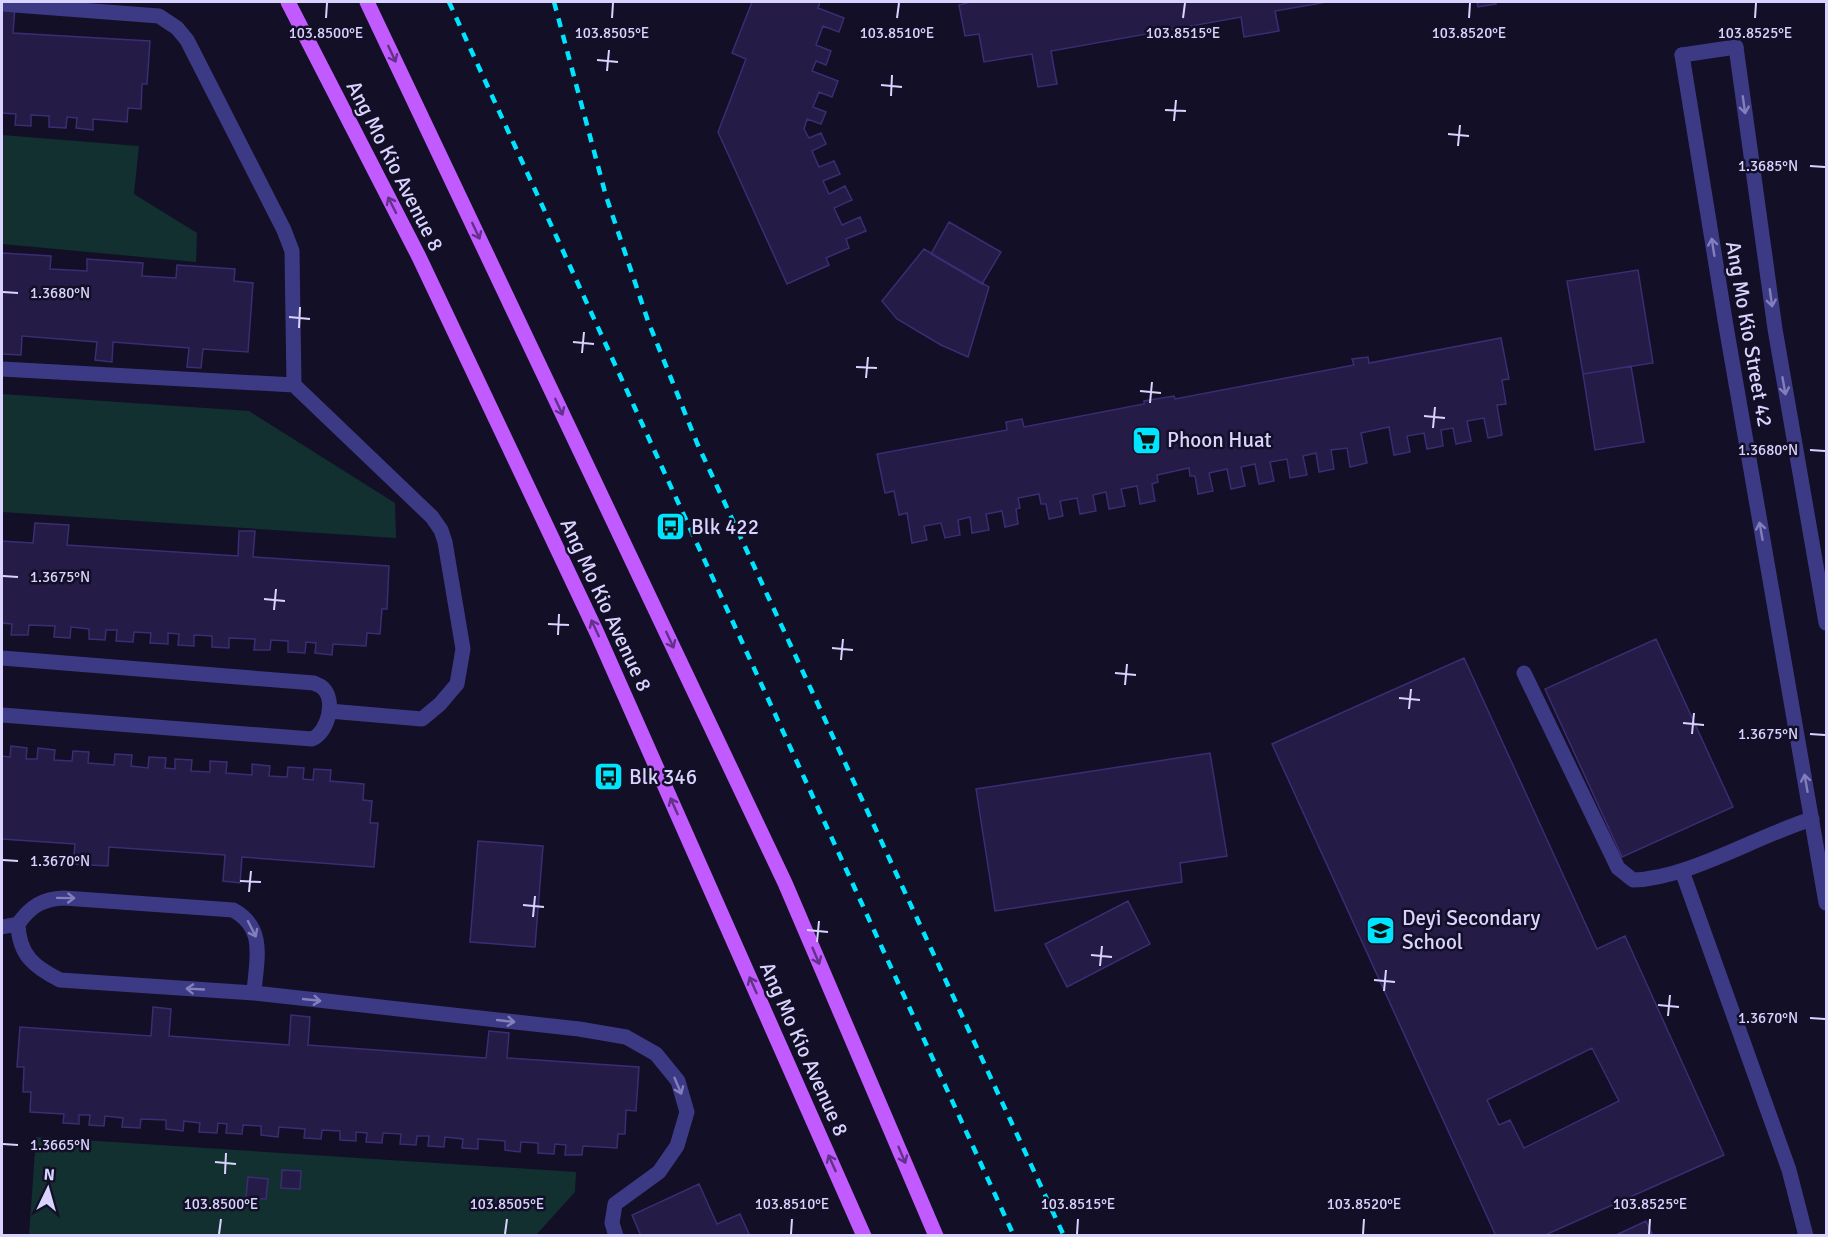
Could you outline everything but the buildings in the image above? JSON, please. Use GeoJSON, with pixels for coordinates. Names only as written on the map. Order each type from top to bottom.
{"type":"FeatureCollection","features":[{"type":"Feature","properties":{"kind":"main road","name":"Ang Mo Kio Avenue 8"},"geometry":{"type":"LineString","coordinates":[[288,2],[419,257],[597,633],[864,1236]]}},
{"type":"Feature","properties":{"kind":"main road","name":"Ang Mo Kio Avenue 8"},"geometry":{"type":"LineString","coordinates":[[367,2],[785,884],[936,1236]]}},
{"type":"Feature","properties":{"kind":"street"},"geometry":{"type":"LineString","coordinates":[[2,4],[159,16],[177,28],[187,40],[284,230],[292,251],[294,386]]}},
{"type":"Feature","properties":{"kind":"street","name":"Ang Mo Kio Street 42"},"geometry":{"type":"LineString","coordinates":[[1827,623],[1775,329],[1736,47],[1682,55],[1726,326],[1827,903]]}},
{"type":"Feature","properties":{"kind":"street"},"geometry":{"type":"LineString","coordinates":[[2,369],[294,386],[432,518],[441,530],[463,649],[457,684],[440,704],[422,719],[329,711]]}},
{"type":"Feature","properties":{"kind":"street"},"geometry":{"type":"LineString","coordinates":[[2,658],[314,683],[323,688],[328,698],[329,711],[327,725],[320,736],[312,739],[2,716]]}},
{"type":"Feature","properties":{"kind":"street"},"geometry":{"type":"LineString","coordinates":[[1524,673],[1618,868],[1633,880],[1682,871],[1791,825],[1812,819]]}},
{"type":"Feature","properties":{"kind":"street"},"geometry":{"type":"LineString","coordinates":[[1682,871],[1789,1170],[1806,1236]]}},
{"type":"Feature","properties":{"kind":"street"},"geometry":{"type":"LineString","coordinates":[[254,993],[257,938],[249,922],[233,910],[64,898],[42,901],[29,909],[18,924],[18,936],[25,953],[42,971],[60,980],[254,993],[579,1029],[626,1037],[657,1054],[678,1081],[687,1112],[677,1146],[659,1172],[615,1204],[612,1223],[616,1236]]}},
{"type":"Feature","properties":{"kind":"street"},"geometry":{"type":"LineString","coordinates":[[2,927],[18,924]]}},
{"type":"Feature","properties":{"kind":"green space"},"geometry":{"type":"Polygon","coordinates":[[[2,135],[139,146],[134,194],[197,233],[196,262],[2,244],[2,135]]]}},
{"type":"Feature","properties":{"kind":"green space"},"geometry":{"type":"Polygon","coordinates":[[[2,394],[249,411],[395,503],[396,538],[2,512],[2,394]]]}},
{"type":"Feature","properties":{"kind":"green space"},"geometry":{"type":"Polygon","coordinates":[[[36,1137],[576,1172],[575,1192],[536,1235],[29,1236],[36,1137]]]}},
{"type":"Feature","properties":{"kind":"railway"},"geometry":{"type":"LineString","coordinates":[[449,2],[1014,1236]]}},
{"type":"Feature","properties":{"kind":"railway"},"geometry":{"type":"LineString","coordinates":[[554,2],[606,196],[648,321],[697,443],[1064,1236]]}},
{"type":"Feature","properties":{"kind":"place","name":"Phoon Huat"},"geometry":{"type":"Point","coordinates":[1146,440]}},
{"type":"Feature","properties":{"kind":"place","name":"Blk 422"},"geometry":{"type":"Point","coordinates":[670,527]}},
{"type":"Feature","properties":{"kind":"place","name":"Blk 346"},"geometry":{"type":"Point","coordinates":[608,777]}},
{"type":"Feature","properties":{"kind":"place","name":"Deyi Secondary School"},"geometry":{"type":"Point","coordinates":[1381,930]}}]}
